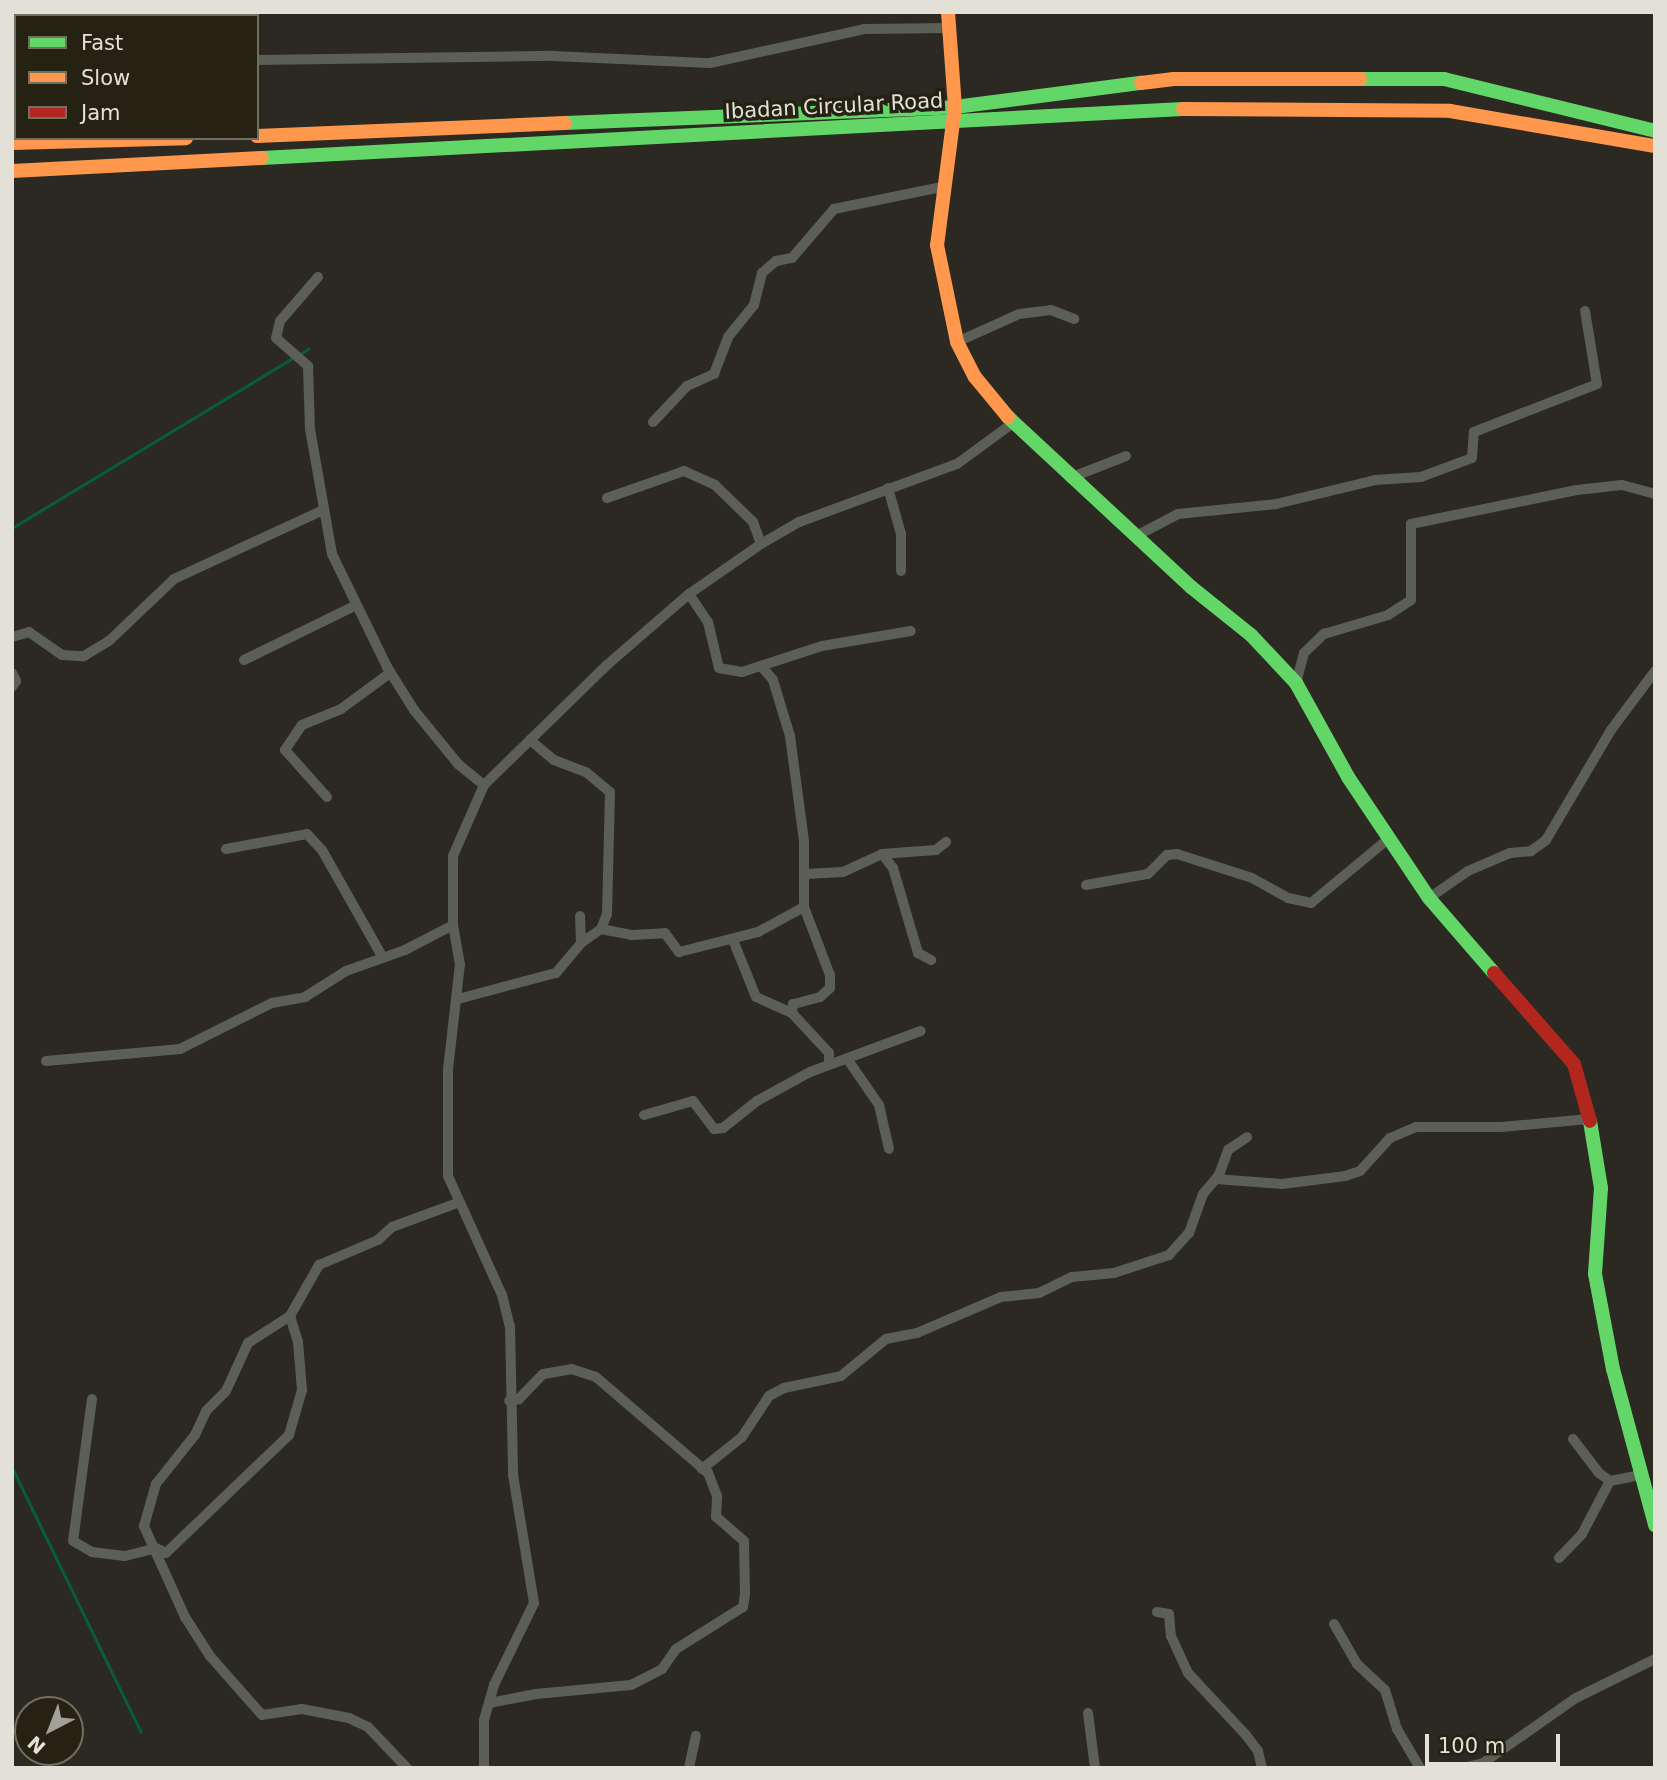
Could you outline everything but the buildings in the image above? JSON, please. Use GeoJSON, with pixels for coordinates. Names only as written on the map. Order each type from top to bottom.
{"type":"FeatureCollection","features":[{"type":"Feature","properties":{"kind":"main road"},"geometry":{"type":"LineString","coordinates":[[948,12],[954,114],[942,187],[937,245],[957,342],[975,377],[1013,423],[1136,537],[1251,635],[1296,683],[1387,840],[1429,898],[1574,1064],[1589,1119],[1601,1188],[1595,1274],[1613,1369],[1655,1525]]}},
{"type":"Feature","properties":{"kind":"main road","name":"Ibadan Circular Road"},"geometry":{"type":"LineString","coordinates":[[12,171],[954,114],[1174,79],[1444,79],[1655,131]]}},
{"type":"Feature","properties":{"kind":"main road","name":"Ibadan Circular Road"},"geometry":{"type":"LineString","coordinates":[[259,136],[1194,108],[1450,111],[1655,146]]}},
{"type":"Feature","properties":{"kind":"main road"},"geometry":{"type":"LineString","coordinates":[[12,144],[128,140]]}},
{"type":"Feature","properties":{"kind":"street"},"geometry":{"type":"LineString","coordinates":[[259,60],[553,56],[710,63],[864,29],[949,28]]}},
{"type":"Feature","properties":{"kind":"street"},"geometry":{"type":"LineString","coordinates":[[653,422],[687,386],[713,374],[729,337],[754,305],[762,273],[776,261],[792,258],[834,209],[942,187]]}},
{"type":"Feature","properties":{"kind":"street"},"geometry":{"type":"LineString","coordinates":[[318,277],[280,321],[276,338],[308,366],[310,429],[332,554],[354,606],[390,673],[436,740],[484,785]]}},
{"type":"Feature","properties":{"kind":"street"},"geometry":{"type":"LineString","coordinates":[[957,342],[1019,314],[1051,310],[1074,319]]}},
{"type":"Feature","properties":{"kind":"street"},"geometry":{"type":"LineString","coordinates":[[1136,537],[1178,514],[1276,504],[1375,480],[1420,477],[1472,458],[1474,432],[1597,384],[1584,311]]}},
{"type":"Feature","properties":{"kind":"street"},"geometry":{"type":"LineString","coordinates":[[484,1768],[489,1703],[501,1666],[534,1603],[513,1475],[509,1401],[512,1368],[505,1306],[448,1176],[448,1070],[460,964],[453,925],[453,856],[484,785],[607,665],[689,594],[761,544],[799,522],[957,464],[1013,423]]}},
{"type":"Feature","properties":{"kind":"street"},"geometry":{"type":"LineString","coordinates":[[1070,478],[1126,456]]}},
{"type":"Feature","properties":{"kind":"street"},"geometry":{"type":"LineString","coordinates":[[607,498],[684,471],[715,485],[753,522],[761,544]]}},
{"type":"Feature","properties":{"kind":"street"},"geometry":{"type":"LineString","coordinates":[[1296,683],[1304,653],[1324,634],[1388,615],[1411,600],[1411,524],[1577,489],[1622,485],[1655,494]]}},
{"type":"Feature","properties":{"kind":"street"},"geometry":{"type":"LineString","coordinates":[[888,488],[901,534],[901,571]]}},
{"type":"Feature","properties":{"kind":"street"},"geometry":{"type":"LineString","coordinates":[[12,637],[29,632],[62,654],[84,656],[109,641],[174,579],[323,510]]}},
{"type":"Feature","properties":{"kind":"street"},"geometry":{"type":"LineString","coordinates":[[689,594],[708,622],[719,668],[742,672],[822,646],[911,631]]}},
{"type":"Feature","properties":{"kind":"street"},"geometry":{"type":"LineString","coordinates":[[244,660],[354,606]]}},
{"type":"Feature","properties":{"kind":"street"},"geometry":{"type":"LineString","coordinates":[[761,666],[773,680],[790,736],[805,874],[804,907],[825,954],[830,988],[820,997],[793,1004],[792,1013]]}},
{"type":"Feature","properties":{"kind":"street"},"geometry":{"type":"LineString","coordinates":[[1429,898],[1468,871],[1510,853],[1531,851],[1546,840],[1611,730],[1655,671]]}},
{"type":"Feature","properties":{"kind":"street"},"geometry":{"type":"LineString","coordinates":[[12,673],[16,681],[12,688]]}},
{"type":"Feature","properties":{"kind":"street"},"geometry":{"type":"LineString","coordinates":[[327,797],[285,750],[302,725],[341,709],[390,673]]}},
{"type":"Feature","properties":{"kind":"street"},"geometry":{"type":"LineString","coordinates":[[458,999],[556,973],[581,943],[601,929],[610,883],[610,792],[586,772],[554,760],[530,740]]}},
{"type":"Feature","properties":{"kind":"street"},"geometry":{"type":"LineString","coordinates":[[226,849],[307,834],[323,850],[382,956]]}},
{"type":"Feature","properties":{"kind":"street"},"geometry":{"type":"LineString","coordinates":[[1086,885],[1148,873],[1167,855],[1177,854],[1252,878],[1288,898],[1311,903],[1387,840]]}},
{"type":"Feature","properties":{"kind":"street"},"geometry":{"type":"LineString","coordinates":[[805,874],[843,872],[882,854],[936,850],[946,842]]}},
{"type":"Feature","properties":{"kind":"street"},"geometry":{"type":"LineString","coordinates":[[882,854],[893,868],[918,953],[931,960]]}},
{"type":"Feature","properties":{"kind":"street"},"geometry":{"type":"LineString","coordinates":[[601,929],[632,935],[665,933],[679,952],[733,940],[779,923],[804,907]]}},
{"type":"Feature","properties":{"kind":"street"},"geometry":{"type":"LineString","coordinates":[[580,916],[581,943]]}},
{"type":"Feature","properties":{"kind":"street"},"geometry":{"type":"LineString","coordinates":[[46,1061],[180,1049],[272,1003],[305,997],[346,971],[405,950],[453,925]]}},
{"type":"Feature","properties":{"kind":"street"},"geometry":{"type":"LineString","coordinates":[[733,940],[756,998],[792,1013],[829,1053],[829,1063]]}},
{"type":"Feature","properties":{"kind":"street"},"geometry":{"type":"LineString","coordinates":[[644,1115],[693,1101],[714,1129],[723,1128],[757,1101],[829,1063],[848,1060],[921,1031]]}},
{"type":"Feature","properties":{"kind":"street"},"geometry":{"type":"LineString","coordinates":[[848,1060],[879,1105],[889,1149]]}},
{"type":"Feature","properties":{"kind":"street"},"geometry":{"type":"LineString","coordinates":[[1216,1179],[1282,1184],[1345,1176],[1360,1171],[1390,1138],[1416,1127],[1501,1127],[1589,1119]]}},
{"type":"Feature","properties":{"kind":"street"},"geometry":{"type":"LineString","coordinates":[[702,1469],[742,1437],[752,1415],[769,1396],[784,1388],[841,1376],[886,1339],[917,1333],[1001,1297],[1039,1293],[1072,1277],[1114,1273],[1170,1255],[1189,1233],[1203,1194],[1216,1179],[1228,1150],[1247,1137]]}},
{"type":"Feature","properties":{"kind":"street"},"geometry":{"type":"LineString","coordinates":[[407,1768],[368,1727],[349,1718],[302,1709],[262,1716],[210,1656],[185,1617],[144,1526],[156,1484],[195,1435],[206,1411],[226,1391],[248,1343],[290,1316],[319,1265],[378,1240],[392,1227],[460,1202]]}},
{"type":"Feature","properties":{"kind":"street"},"geometry":{"type":"LineString","coordinates":[[92,1399],[73,1541],[92,1552],[125,1556],[156,1548],[166,1553],[289,1435],[302,1390],[298,1342],[290,1316]]}},
{"type":"Feature","properties":{"kind":"street"},"geometry":{"type":"LineString","coordinates":[[489,1703],[537,1694],[631,1685],[662,1669],[676,1649],[743,1607],[744,1541],[716,1517],[714,1484],[702,1469],[589,1371],[543,1374],[519,1399],[509,1401]]}},
{"type":"Feature","properties":{"kind":"street"},"geometry":{"type":"LineString","coordinates":[[1573,1438],[1599,1473],[1610,1481],[1641,1475]]}},
{"type":"Feature","properties":{"kind":"street"},"geometry":{"type":"LineString","coordinates":[[1559,1558],[1582,1534],[1610,1481]]}},
{"type":"Feature","properties":{"kind":"street"},"geometry":{"type":"LineString","coordinates":[[1157,1612],[1169,1614],[1171,1636],[1188,1673],[1246,1735],[1262,1768]]}},
{"type":"Feature","properties":{"kind":"street"},"geometry":{"type":"LineString","coordinates":[[1334,1624],[1357,1664],[1385,1690],[1397,1729],[1420,1768]]}},
{"type":"Feature","properties":{"kind":"street"},"geometry":{"type":"LineString","coordinates":[[1461,1768],[1483,1763],[1576,1698],[1655,1659]]}},
{"type":"Feature","properties":{"kind":"street"},"geometry":{"type":"LineString","coordinates":[[1088,1713],[1095,1768]]}},
{"type":"Feature","properties":{"kind":"street"},"geometry":{"type":"LineString","coordinates":[[689,1768],[696,1736]]}},
{"type":"Feature","properties":{"kind":"waterway"},"geometry":{"type":"LineString","coordinates":[[299,355],[308,349]]}},
{"type":"Feature","properties":{"kind":"waterway"},"geometry":{"type":"LineString","coordinates":[[12,528],[293,358]]}},
{"type":"Feature","properties":{"kind":"waterway"},"geometry":{"type":"LineString","coordinates":[[12,1467],[141,1731]]}},
{"type":"Feature","properties":{"kind":"traffic: fast"},"geometry":{"type":"LineString","coordinates":[[1360,79],[1444,79],[1655,131]]}},
{"type":"Feature","properties":{"kind":"traffic: fast"},"geometry":{"type":"LineString","coordinates":[[565,123],[955,107],[1141,83]]}},
{"type":"Feature","properties":{"kind":"traffic: fast"},"geometry":{"type":"LineString","coordinates":[[262,158],[1183,109]]}},
{"type":"Feature","properties":{"kind":"traffic: fast"},"geometry":{"type":"LineString","coordinates":[[1008,417],[1191,587],[1251,635],[1296,683],[1348,777],[1429,898],[1494,973]]}},
{"type":"Feature","properties":{"kind":"traffic: fast"},"geometry":{"type":"LineString","coordinates":[[1590,1121],[1601,1188],[1595,1274],[1613,1369],[1655,1525]]}},
{"type":"Feature","properties":{"kind":"traffic: slow"},"geometry":{"type":"LineString","coordinates":[[948,12],[955,107],[937,245],[957,342],[975,377],[1008,417]]}},
{"type":"Feature","properties":{"kind":"traffic: slow"},"geometry":{"type":"LineString","coordinates":[[1141,83],[1174,79],[1360,79]]}},
{"type":"Feature","properties":{"kind":"traffic: slow"},"geometry":{"type":"LineString","coordinates":[[1183,109],[1450,111],[1655,146]]}},
{"type":"Feature","properties":{"kind":"traffic: slow"},"geometry":{"type":"LineString","coordinates":[[259,136],[565,123]]}},
{"type":"Feature","properties":{"kind":"traffic: slow"},"geometry":{"type":"LineString","coordinates":[[12,143],[116,140]]}},
{"type":"Feature","properties":{"kind":"traffic: slow"},"geometry":{"type":"LineString","coordinates":[[12,171],[262,158]]}},
{"type":"Feature","properties":{"kind":"traffic: jam"},"geometry":{"type":"LineString","coordinates":[[1494,973],[1574,1064],[1590,1121]]}}]}
